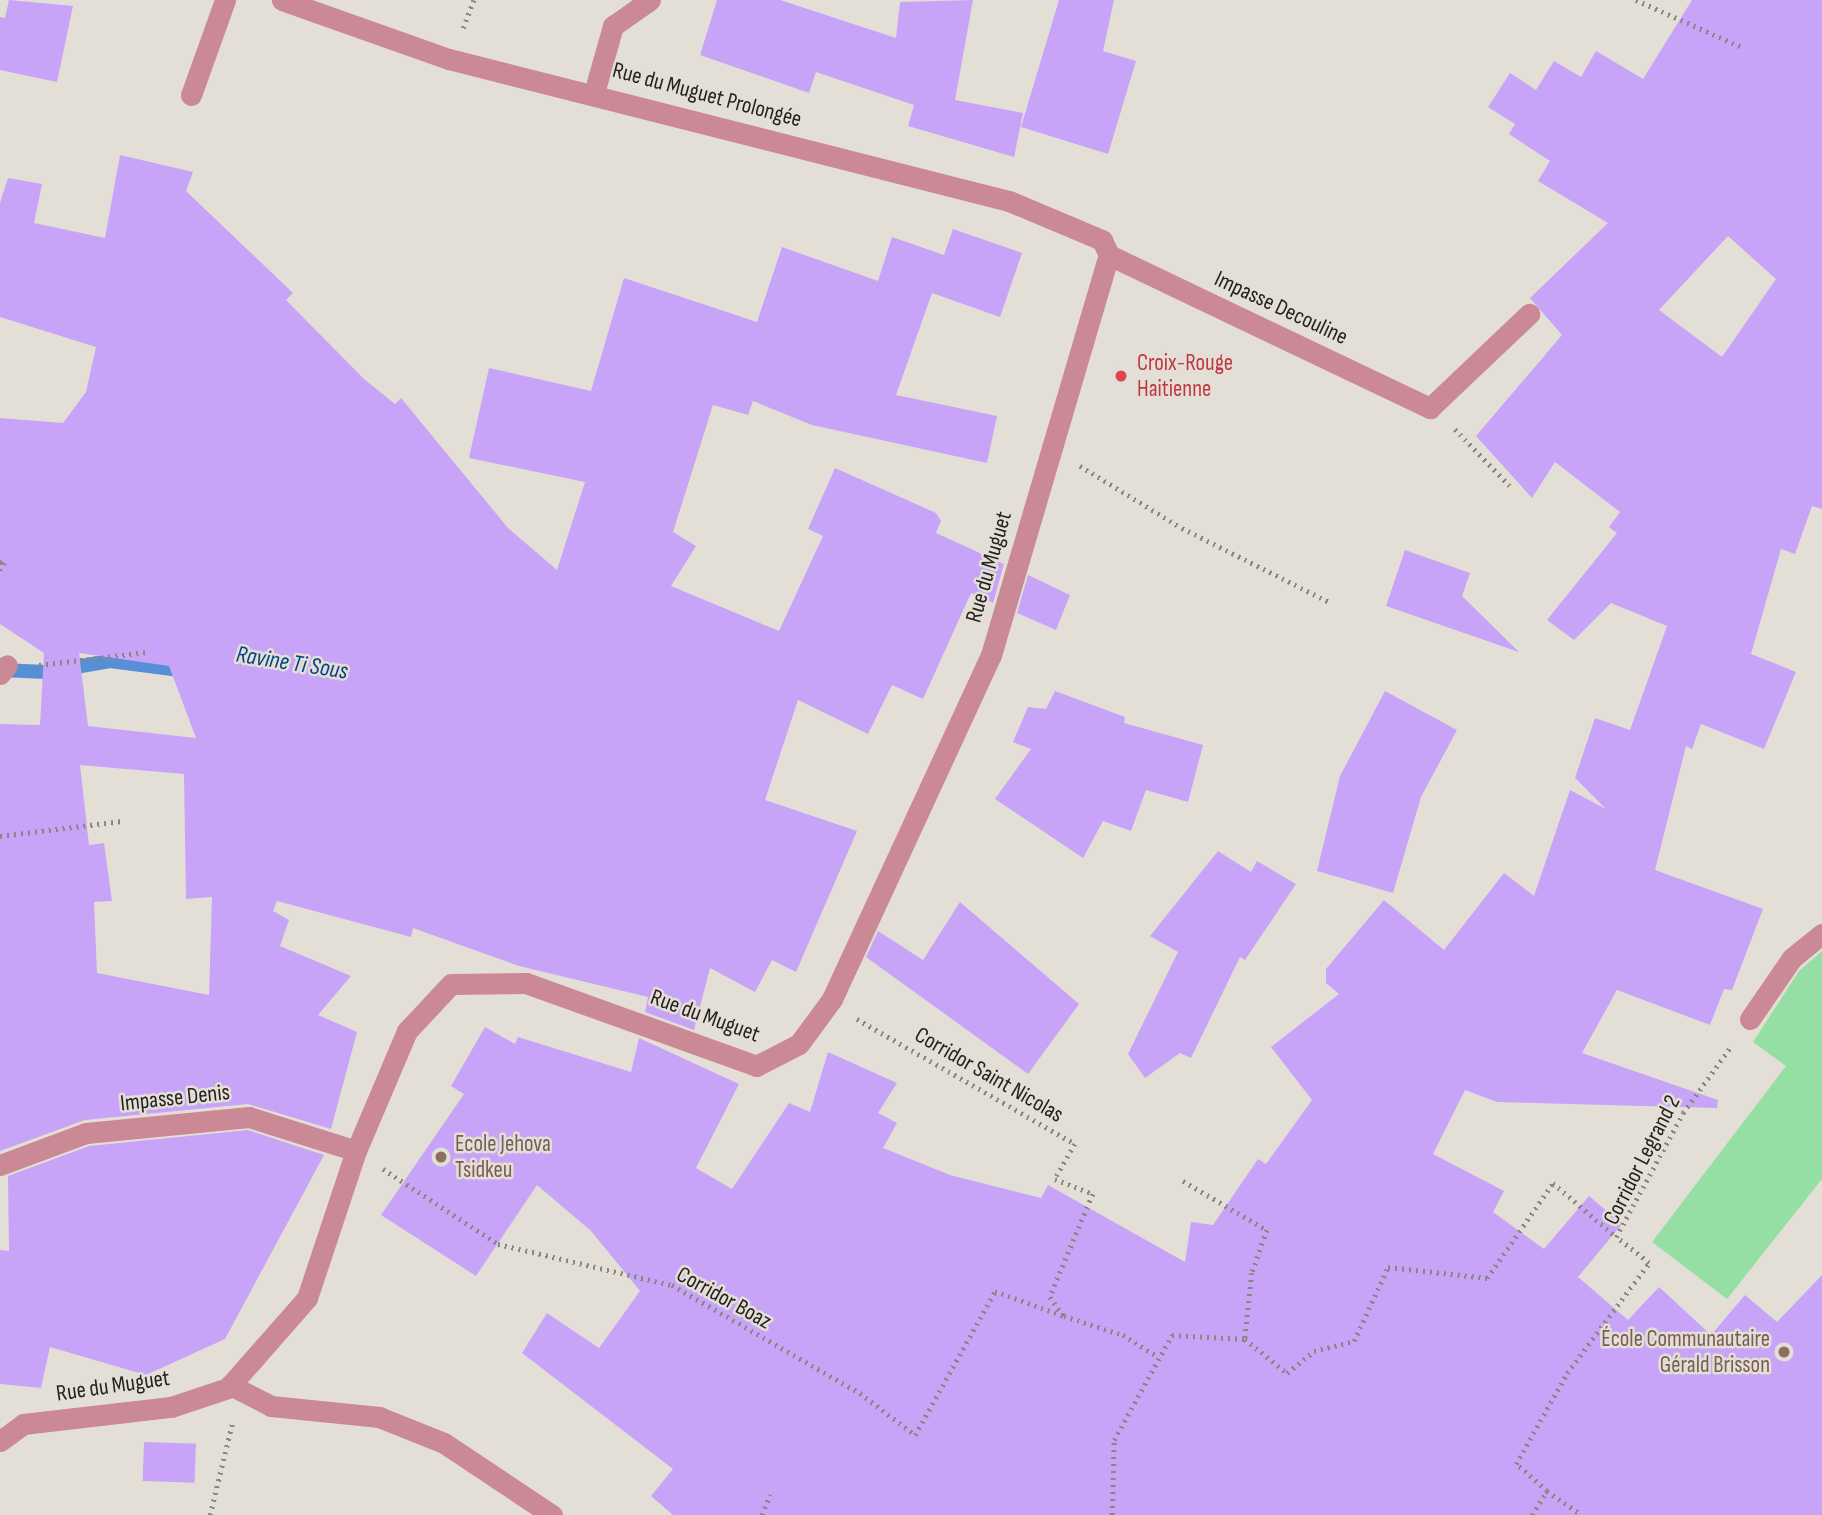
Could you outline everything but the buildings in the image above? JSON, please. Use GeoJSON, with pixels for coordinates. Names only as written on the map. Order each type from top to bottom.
{"type":"FeatureCollection","features":[{"type":"Feature","properties":{"kind":"street"},"geometry":{"type":"LineString","coordinates":[[191,95],[225,0]]}},
{"type":"Feature","properties":{"kind":"street","name":"Rue du Muguet Prolongée"},"geometry":{"type":"LineString","coordinates":[[282,0],[449,59],[594,93],[1009,201],[1102,240],[1109,255]]}},
{"type":"Feature","properties":{"kind":"street"},"geometry":{"type":"LineString","coordinates":[[594,93],[614,26],[650,0]]}},
{"type":"Feature","properties":{"kind":"street","name":"Impasse Decouline"},"geometry":{"type":"LineString","coordinates":[[1109,255],[1430,408]]}},
{"type":"Feature","properties":{"kind":"street","name":"Rue du Muguet"},"geometry":{"type":"LineString","coordinates":[[0,1441],[23,1424],[171,1407],[229,1386],[307,1298],[356,1151],[407,1031],[451,984],[526,982],[756,1066],[799,1044],[832,999],[991,655],[1109,255]]}},
{"type":"Feature","properties":{"kind":"street"},"geometry":{"type":"LineString","coordinates":[[1430,408],[1529,314]]}},
{"type":"Feature","properties":{"kind":"street"},"geometry":{"type":"LineString","coordinates":[[1750,1019],[1792,958],[1822,934]]}},
{"type":"Feature","properties":{"kind":"street","name":"Impasse Denis"},"geometry":{"type":"LineString","coordinates":[[0,1165],[86,1133],[250,1117],[356,1151]]}},
{"type":"Feature","properties":{"kind":"street"},"geometry":{"type":"LineString","coordinates":[[229,1386],[271,1406],[390,1421],[444,1443],[552,1515]]}},
{"type":"Feature","properties":{"kind":"path"},"geometry":{"type":"LineString","coordinates":[[1636,0],[1740,46]]}},
{"type":"Feature","properties":{"kind":"path"},"geometry":{"type":"LineString","coordinates":[[1430,408],[1510,486]]}},
{"type":"Feature","properties":{"kind":"path"},"geometry":{"type":"LineString","coordinates":[[1052,449],[1182,528],[1331,603]]}},
{"type":"Feature","properties":{"kind":"path"},"geometry":{"type":"LineString","coordinates":[[0,562],[0,570]]}},
{"type":"Feature","properties":{"kind":"path"},"geometry":{"type":"LineString","coordinates":[[4,669],[48,668],[66,658],[147,652]]}},
{"type":"Feature","properties":{"kind":"path"},"geometry":{"type":"LineString","coordinates":[[0,836],[122,821]]}},
{"type":"Feature","properties":{"kind":"path","name":"Corridor Saint Nicolas"},"geometry":{"type":"LineString","coordinates":[[832,999],[1075,1144],[1055,1179],[1093,1194],[1050,1297],[1064,1316]]}},
{"type":"Feature","properties":{"kind":"path","name":"Corridor Legrand 2"},"geometry":{"type":"LineString","coordinates":[[1547,1491],[1516,1464],[1567,1373],[1649,1263],[1616,1237],[1683,1113],[1750,1019]]}},
{"type":"Feature","properties":{"kind":"path","name":"Corridor Boaz"},"geometry":{"type":"LineString","coordinates":[[356,1151],[498,1244],[671,1285],[860,1393],[915,1435],[995,1291],[1064,1316]]}},
{"type":"Feature","properties":{"kind":"path"},"geometry":{"type":"LineString","coordinates":[[1183,1181],[1267,1230],[1252,1273],[1245,1339]]}},
{"type":"Feature","properties":{"kind":"path"},"geometry":{"type":"LineString","coordinates":[[1112,1515],[1114,1440],[1157,1356],[1172,1335],[1245,1339],[1287,1373],[1314,1351],[1354,1341],[1388,1267],[1488,1279],[1553,1183],[1616,1237]]}},
{"type":"Feature","properties":{"kind":"path"},"geometry":{"type":"LineString","coordinates":[[1064,1316],[1123,1335],[1157,1356]]}},
{"type":"Feature","properties":{"kind":"path"},"geometry":{"type":"LineString","coordinates":[[210,1515],[232,1429],[229,1386]]}},
{"type":"Feature","properties":{"kind":"path"},"geometry":{"type":"LineString","coordinates":[[1532,1515],[1547,1491],[1582,1515]]}},
{"type":"Feature","properties":{"kind":"path"},"geometry":{"type":"LineString","coordinates":[[762,1515],[770,1494]]}},
{"type":"Feature","properties":{"kind":"green space"},"geometry":{"type":"Polygon","coordinates":[[[1822,951],[1822,1179],[1727,1299],[1652,1242],[1786,1066],[1753,1042],[1799,971],[1822,951]]]}},
{"type":"Feature","properties":{"kind":"waterway","name":"Ravine Ti Sous"},"geometry":{"type":"LineString","coordinates":[[0,670],[47,672],[110,661],[187,671]]}},
{"type":"Feature","properties":{"kind":"place","name":"Croix-Rouge Haitienne"},"geometry":{"type":"Point","coordinates":[1121,376]}},
{"type":"Feature","properties":{"kind":"place","name":"Ecole Jehova Tsidkeu"},"geometry":{"type":"Point","coordinates":[441,1157]}},
{"type":"Feature","properties":{"kind":"place","name":"École Communautaire Gérald Brisson"},"geometry":{"type":"Point","coordinates":[1784,1352]}}]}
